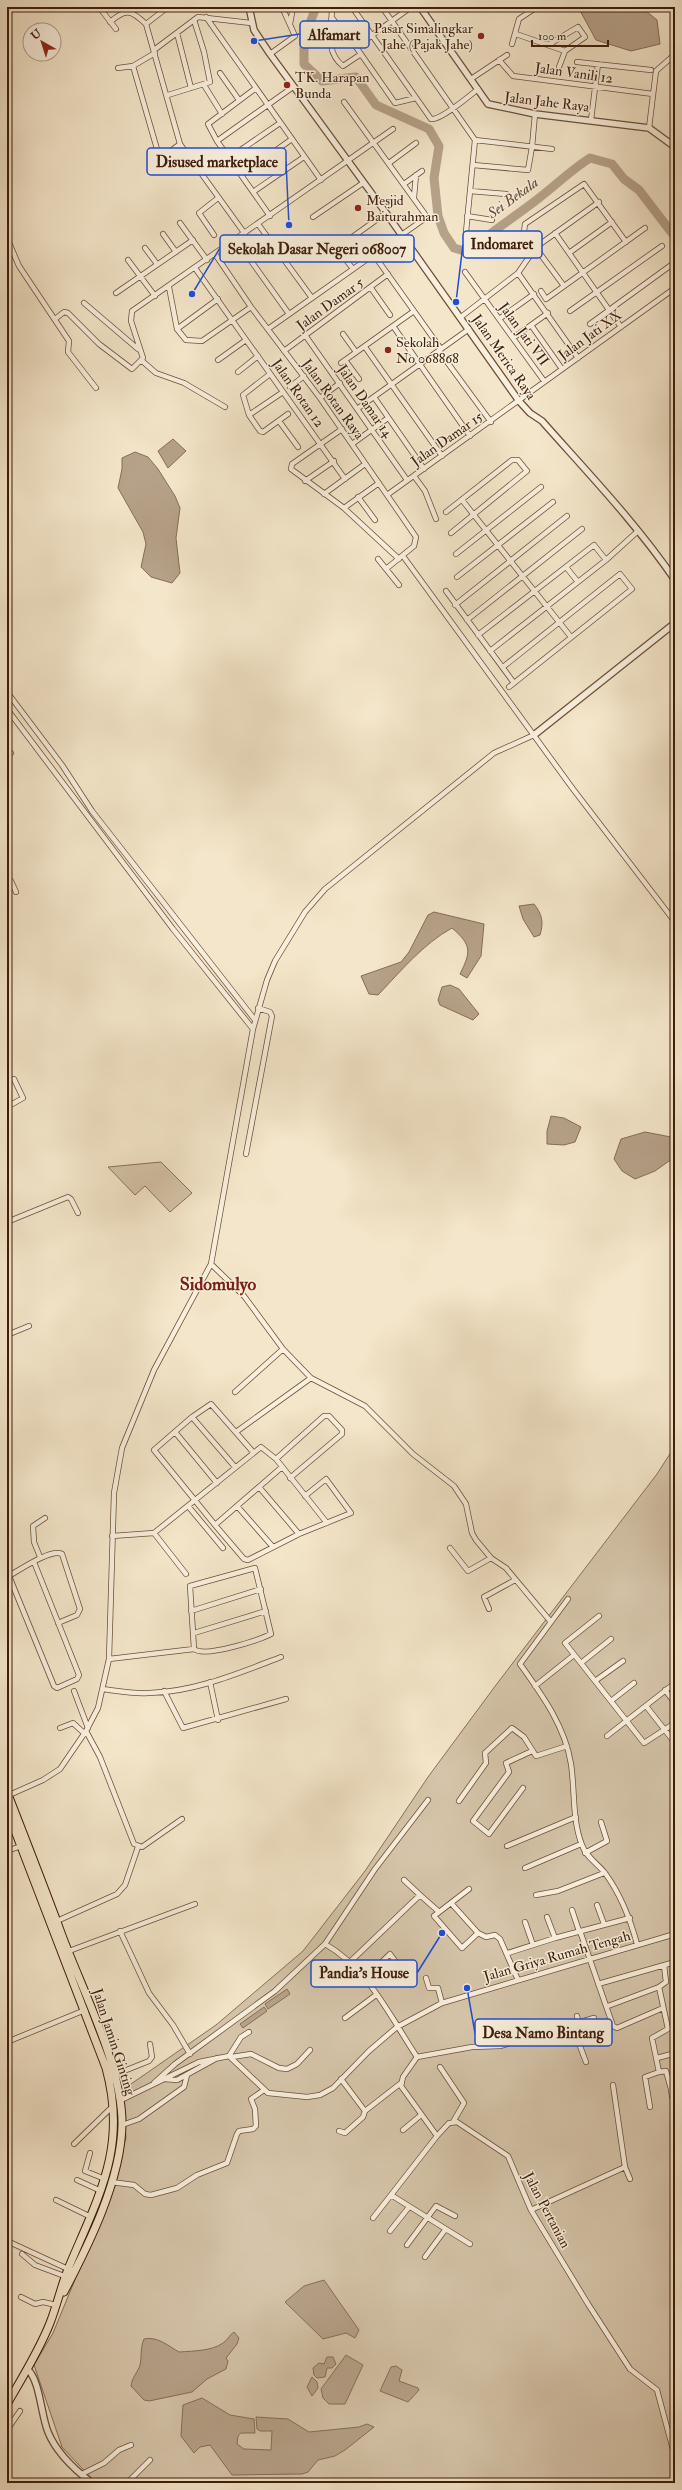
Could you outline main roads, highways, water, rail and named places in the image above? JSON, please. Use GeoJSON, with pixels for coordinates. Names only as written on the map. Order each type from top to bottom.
{"type":"FeatureCollection","features":[{"type":"Feature","properties":{"kind":"highway","name":"Jalan Jamin Ginting"},"geometry":{"type":"LineString","coordinates":[[7,2404],[50,2325],[120,2147],[122,2125],[121,2100],[91,2008],[8,1797]]}},
{"type":"Feature","properties":{"kind":"highway","name":"Jalan Jamin Ginting"},"geometry":{"type":"LineString","coordinates":[[7,1810],[10,1825],[20,1846],[106,2068],[114,2105],[113,2148],[108,2180],[101,2191],[68,2269],[68,2278]]}},
{"type":"Feature","properties":{"kind":"waterway","name":"Sei Bekala"},"geometry":{"type":"LineString","coordinates":[[316,7],[304,39],[304,64],[322,81],[356,77],[376,105],[429,129],[439,146],[434,178],[438,216],[444,233],[454,248],[468,252],[530,205],[576,167],[590,158],[612,164],[624,179],[639,190],[675,237]]}},
{"type":"Feature","properties":{"kind":"place","name":"Pasar Simalingkar Jahe (Pajak Jahe)"},"geometry":{"type":"Point","coordinates":[481,36]}},
{"type":"Feature","properties":{"kind":"place","name":"Alfamart"},"geometry":{"type":"Point","coordinates":[254,41]}},
{"type":"Feature","properties":{"kind":"place","name":"TK. Harapan Bunda"},"geometry":{"type":"Point","coordinates":[287,85]}},
{"type":"Feature","properties":{"kind":"place","name":"Mesjid Baiturahman"},"geometry":{"type":"Point","coordinates":[358,208]}},
{"type":"Feature","properties":{"kind":"place","name":"Disused marketplace"},"geometry":{"type":"Point","coordinates":[289,225]}},
{"type":"Feature","properties":{"kind":"place","name":"Sekolah Dasar Negeri 068007"},"geometry":{"type":"Point","coordinates":[192,294]}},
{"type":"Feature","properties":{"kind":"place","name":"Indomaret"},"geometry":{"type":"Point","coordinates":[456,302]}},
{"type":"Feature","properties":{"kind":"place","name":"Sekolah No 068868"},"geometry":{"type":"Point","coordinates":[388,350]}},
{"type":"Feature","properties":{"kind":"place","name":"Pandia's House"},"geometry":{"type":"Point","coordinates":[442,1933]}},
{"type":"Feature","properties":{"kind":"place","name":"Desa Namo Bintang"},"geometry":{"type":"Point","coordinates":[467,1988]}},
{"type":"Feature","properties":{"kind":"district","name":"Sidomulyo"},"geometry":{"type":"Point","coordinates":[218,1284]}}]}
